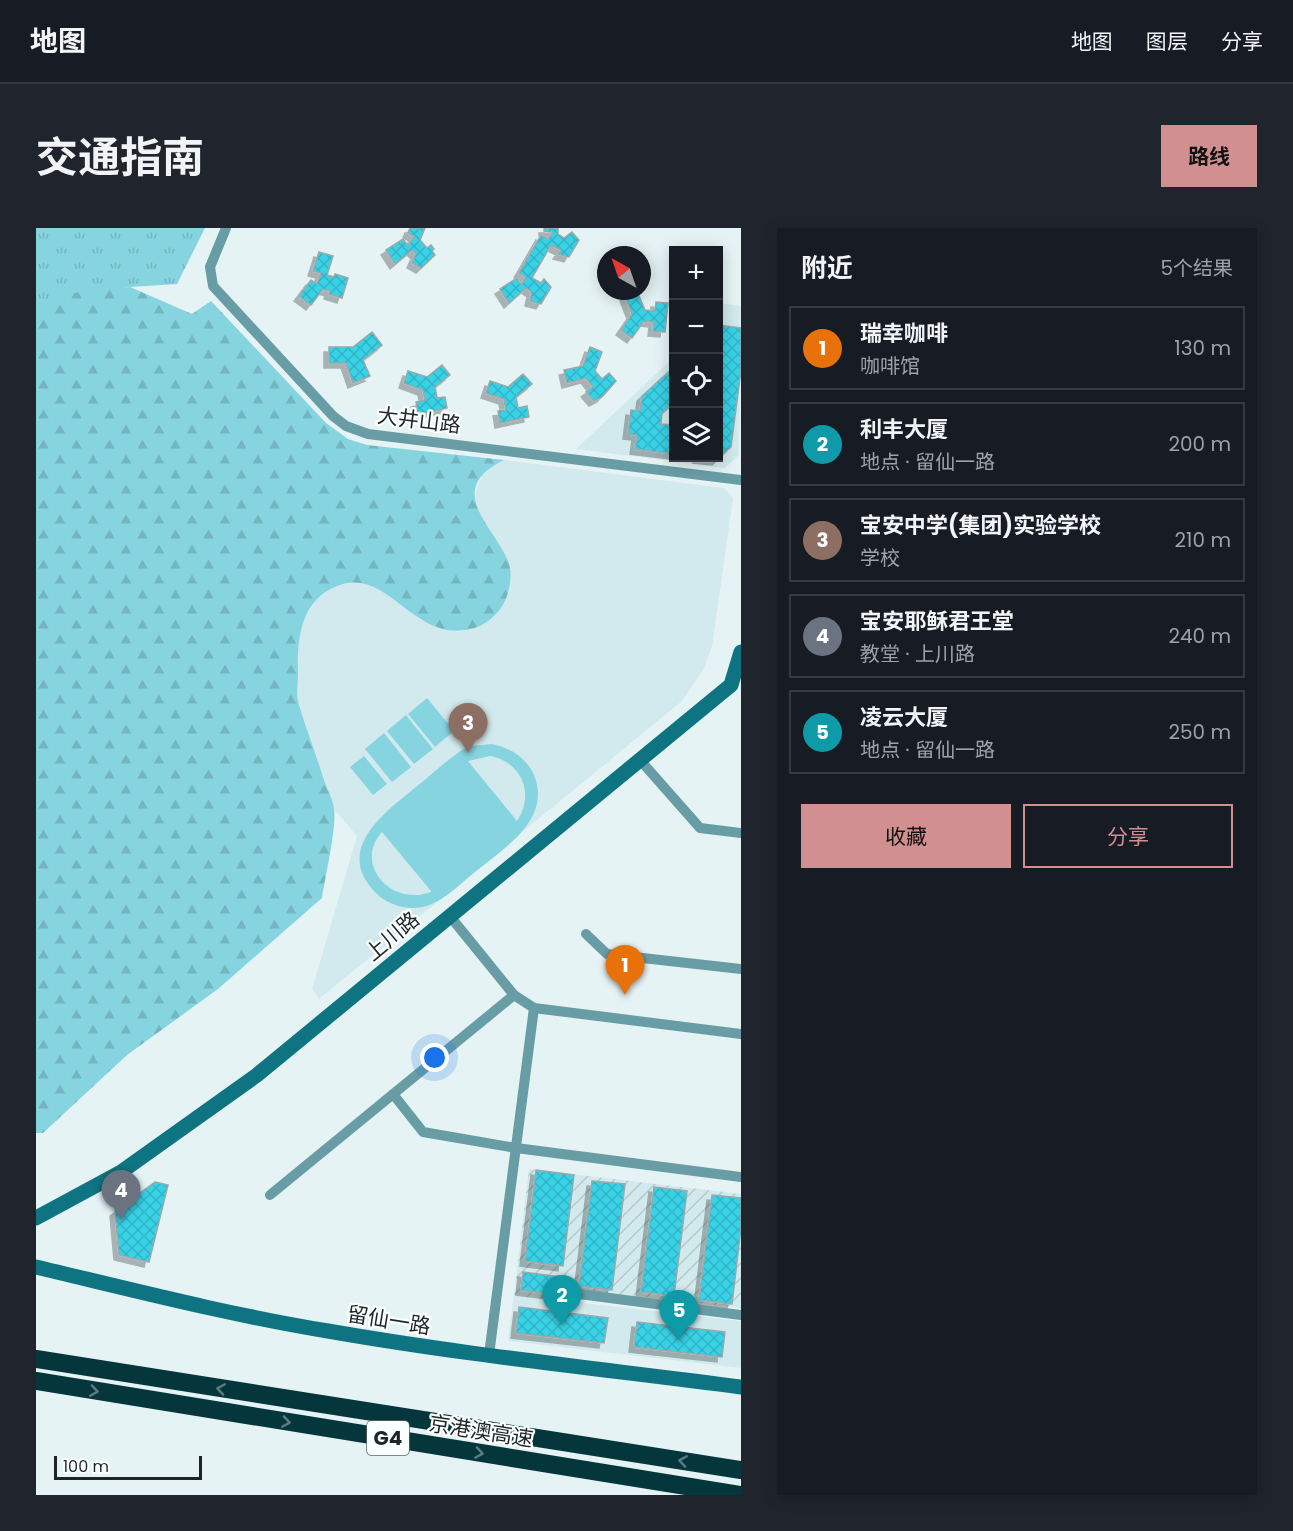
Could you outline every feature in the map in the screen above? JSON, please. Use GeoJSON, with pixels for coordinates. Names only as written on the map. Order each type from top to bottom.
{"type":"FeatureCollection","features":[{"type":"Feature","properties":{"kind":"highway","name":"京港澳高速"},"geometry":{"type":"LineString","coordinates":[[36,1359],[741,1470]]}},
{"type":"Feature","properties":{"kind":"highway","name":"京港澳高速"},"geometry":{"type":"LineString","coordinates":[[36,1381],[741,1495]]}},
{"type":"Feature","properties":{"kind":"main road","name":"上川路"},"geometry":{"type":"LineString","coordinates":[[36,1218],[121,1172],[257,1075],[449,915],[731,686],[741,652]]}},
{"type":"Feature","properties":{"kind":"main road","name":"留仙一路"},"geometry":{"type":"LineString","coordinates":[[36,1267],[247,1316],[339,1333],[489,1355],[741,1387]]}},
{"type":"Feature","properties":{"kind":"street","name":"大井山路"},"geometry":{"type":"LineString","coordinates":[[226,228],[210,267],[213,286],[333,416],[353,430],[368,434],[741,480]]}},
{"type":"Feature","properties":{"kind":"street"},"geometry":{"type":"LineString","coordinates":[[640,760],[700,828],[741,833]]}},
{"type":"Feature","properties":{"kind":"street"},"geometry":{"type":"LineString","coordinates":[[449,915],[514,995],[534,1008],[741,1034]]}},
{"type":"Feature","properties":{"kind":"street"},"geometry":{"type":"LineString","coordinates":[[586,934],[608,954],[741,969]]}},
{"type":"Feature","properties":{"kind":"street"},"geometry":{"type":"LineString","coordinates":[[270,1195],[514,995]]}},
{"type":"Feature","properties":{"kind":"street"},"geometry":{"type":"LineString","coordinates":[[489,1355],[534,1008]]}},
{"type":"Feature","properties":{"kind":"street"},"geometry":{"type":"LineString","coordinates":[[393,1094],[423,1132],[516,1148],[741,1177]]}},
{"type":"Feature","properties":{"kind":"street"},"geometry":{"type":"LineString","coordinates":[[579,1294],[741,1315]]}},
{"type":"Feature","properties":{"kind":"shaded area"},"geometry":{"type":"Polygon","coordinates":[[[723,304],[741,306],[739,455],[725,468],[678,462],[723,462],[723,304]]]}},
{"type":"Feature","properties":{"kind":"shaded area"},"geometry":{"type":"Polygon","coordinates":[[[669,362],[669,461],[576,449],[669,362]]]}},
{"type":"Feature","properties":{"kind":"shaded area"},"geometry":{"type":"Polygon","coordinates":[[[504,460],[724,488],[733,498],[712,647],[703,670],[682,701],[319,999],[312,989],[357,836],[334,809],[298,702],[297,640],[304,617],[318,598],[337,585],[360,581],[379,589],[421,620],[458,632],[477,628],[494,617],[505,601],[510,581],[508,562],[479,515],[475,502],[482,476],[492,466],[504,460]]]}},
{"type":"Feature","properties":{"kind":"shaded area"},"geometry":{"type":"Polygon","coordinates":[[[529,1169],[741,1194],[741,1308],[567,1288],[565,1301],[514,1295],[529,1169]]]}},
{"type":"Feature","properties":{"kind":"shaded area"},"geometry":{"type":"Polygon","coordinates":[[[514,1295],[741,1321],[741,1368],[508,1341],[514,1295]]]}},
{"type":"Feature","properties":{"kind":"green space"},"geometry":{"type":"Polygon","coordinates":[[[36,228],[205,228],[177,284],[130,287],[36,301],[36,228]]]}},
{"type":"Feature","properties":{"kind":"green space"},"geometry":{"type":"Polygon","coordinates":[[[130,287],[192,314],[211,301],[326,423],[348,439],[367,445],[504,460],[486,472],[477,484],[475,496],[484,522],[508,561],[510,581],[507,597],[499,610],[491,619],[471,629],[450,630],[432,625],[386,594],[371,586],[355,582],[337,586],[315,601],[303,622],[300,635],[297,694],[334,809],[332,839],[322,898],[218,989],[127,1055],[43,1133],[36,1133],[36,300],[80,292],[130,287]]]}},
{"type":"Feature","properties":{"kind":"green space"},"geometry":{"type":"Polygon","coordinates":[[[427,698],[454,731],[435,747],[408,714],[427,698]]]}},
{"type":"Feature","properties":{"kind":"green space"},"geometry":{"type":"Polygon","coordinates":[[[406,715],[433,749],[414,764],[387,731],[406,715]]]}},
{"type":"Feature","properties":{"kind":"green space"},"geometry":{"type":"Polygon","coordinates":[[[384,733],[411,767],[392,782],[365,749],[384,733]]]}},
{"type":"Feature","properties":{"kind":"green space"},"geometry":{"type":"Polygon","coordinates":[[[492,744],[499,746],[517,754],[527,763],[534,775],[538,791],[531,819],[511,843],[440,900],[427,906],[413,908],[387,901],[376,893],[364,877],[360,862],[361,847],[368,834],[390,808],[403,797],[456,754],[472,746],[492,744]],[[490,756],[468,761],[517,821],[525,800],[522,781],[510,765],[490,756]],[[382,832],[374,844],[372,857],[374,869],[381,880],[390,888],[402,893],[416,895],[431,892],[431,891],[382,832]]]}},
{"type":"Feature","properties":{"kind":"green space"},"geometry":{"type":"Polygon","coordinates":[[[364,756],[387,784],[373,795],[350,767],[364,756]]]}},
{"type":"Feature","properties":{"kind":"building"},"geometry":{"type":"Polygon","coordinates":[[[410,228],[425,228],[420,240],[427,248],[431,245],[434,249],[432,251],[435,255],[421,268],[412,263],[416,254],[412,250],[395,264],[386,250],[403,239],[408,246],[414,236],[408,233],[410,228]]]}},
{"type":"Feature","properties":{"kind":"building"},"geometry":{"type":"Polygon","coordinates":[[[544,228],[558,228],[558,234],[564,238],[572,232],[579,240],[569,257],[558,254],[561,250],[551,245],[532,278],[541,283],[544,279],[551,287],[541,304],[530,301],[532,292],[526,288],[509,303],[500,289],[517,278],[521,285],[526,277],[519,273],[541,235],[548,239],[553,232],[544,231],[544,228]]]}},
{"type":"Feature","properties":{"kind":"building"},"geometry":{"type":"Polygon","coordinates":[[[319,252],[333,256],[327,275],[334,277],[335,274],[348,278],[342,298],[329,294],[330,291],[323,289],[311,305],[299,296],[311,280],[317,284],[321,273],[313,271],[319,252]]]}},
{"type":"Feature","properties":{"kind":"building"},"geometry":{"type":"Polygon","coordinates":[[[627,300],[641,300],[645,310],[655,311],[656,302],[668,303],[665,332],[653,331],[654,322],[644,321],[632,338],[621,330],[632,314],[627,300]]]}},
{"type":"Feature","properties":{"kind":"building"},"geometry":{"type":"Polygon","coordinates":[[[723,326],[741,328],[741,370],[731,447],[723,454],[723,326]]]}},
{"type":"Feature","properties":{"kind":"building"},"geometry":{"type":"Polygon","coordinates":[[[372,332],[382,345],[363,360],[370,376],[353,383],[346,363],[329,363],[329,347],[353,347],[372,332]]]}},
{"type":"Feature","properties":{"kind":"building"},"geometry":{"type":"Polygon","coordinates":[[[590,347],[602,352],[595,371],[602,379],[609,373],[616,381],[602,397],[594,401],[586,392],[593,387],[586,378],[567,383],[564,370],[583,366],[590,347]]]}},
{"type":"Feature","properties":{"kind":"building"},"geometry":{"type":"Polygon","coordinates":[[[442,365],[450,375],[435,387],[437,398],[445,397],[447,408],[418,413],[416,402],[425,400],[423,390],[404,383],[408,371],[427,377],[442,365]]]}},
{"type":"Feature","properties":{"kind":"building"},"geometry":{"type":"Polygon","coordinates":[[[669,372],[669,407],[662,413],[661,424],[669,425],[669,453],[635,449],[637,435],[628,434],[631,410],[640,411],[642,396],[669,372]]]}},
{"type":"Feature","properties":{"kind":"building"},"geometry":{"type":"Polygon","coordinates":[[[523,374],[532,384],[516,397],[518,408],[527,406],[529,417],[500,423],[498,411],[506,410],[504,399],[486,393],[490,381],[508,387],[523,374]]]}},
{"type":"Feature","properties":{"kind":"building"},"geometry":{"type":"Polygon","coordinates":[[[536,1170],[574,1175],[563,1266],[525,1261],[536,1170]]]}},
{"type":"Feature","properties":{"kind":"building"},"geometry":{"type":"Polygon","coordinates":[[[592,1181],[625,1184],[612,1290],[579,1286],[592,1181]]]}},
{"type":"Feature","properties":{"kind":"building"},"geometry":{"type":"Polygon","coordinates":[[[155,1182],[168,1185],[149,1262],[119,1255],[115,1211],[155,1182]]]}},
{"type":"Feature","properties":{"kind":"building"},"geometry":{"type":"Polygon","coordinates":[[[654,1187],[687,1191],[674,1296],[641,1292],[654,1187]]]}},
{"type":"Feature","properties":{"kind":"building"},"geometry":{"type":"Polygon","coordinates":[[[712,1195],[741,1198],[741,1228],[732,1304],[699,1300],[712,1195]]]}},
{"type":"Feature","properties":{"kind":"building"},"geometry":{"type":"Polygon","coordinates":[[[523,1272],[561,1277],[559,1295],[521,1290],[523,1272]]]}},
{"type":"Feature","properties":{"kind":"building"},"geometry":{"type":"Polygon","coordinates":[[[519,1307],[608,1318],[604,1343],[516,1333],[519,1307]]]}},
{"type":"Feature","properties":{"kind":"building"},"geometry":{"type":"Polygon","coordinates":[[[637,1322],[725,1332],[722,1357],[634,1347],[637,1322]]]}},
{"type":"Feature","properties":{"kind":"place","name":"宝安中学(集团)实验学校"},"geometry":{"type":"Point","coordinates":[468,753]}},
{"type":"Feature","properties":{"kind":"place","name":"瑞幸咖啡"},"geometry":{"type":"Point","coordinates":[625,995]}},
{"type":"Feature","properties":{"kind":"place","name":"宝安耶稣君王堂"},"geometry":{"type":"Point","coordinates":[121,1220]}},
{"type":"Feature","properties":{"kind":"place","name":"利丰大厦"},"geometry":{"type":"Point","coordinates":[562,1325]}},
{"type":"Feature","properties":{"kind":"place","name":"凌云大厦"},"geometry":{"type":"Point","coordinates":[679,1340]}}]}
